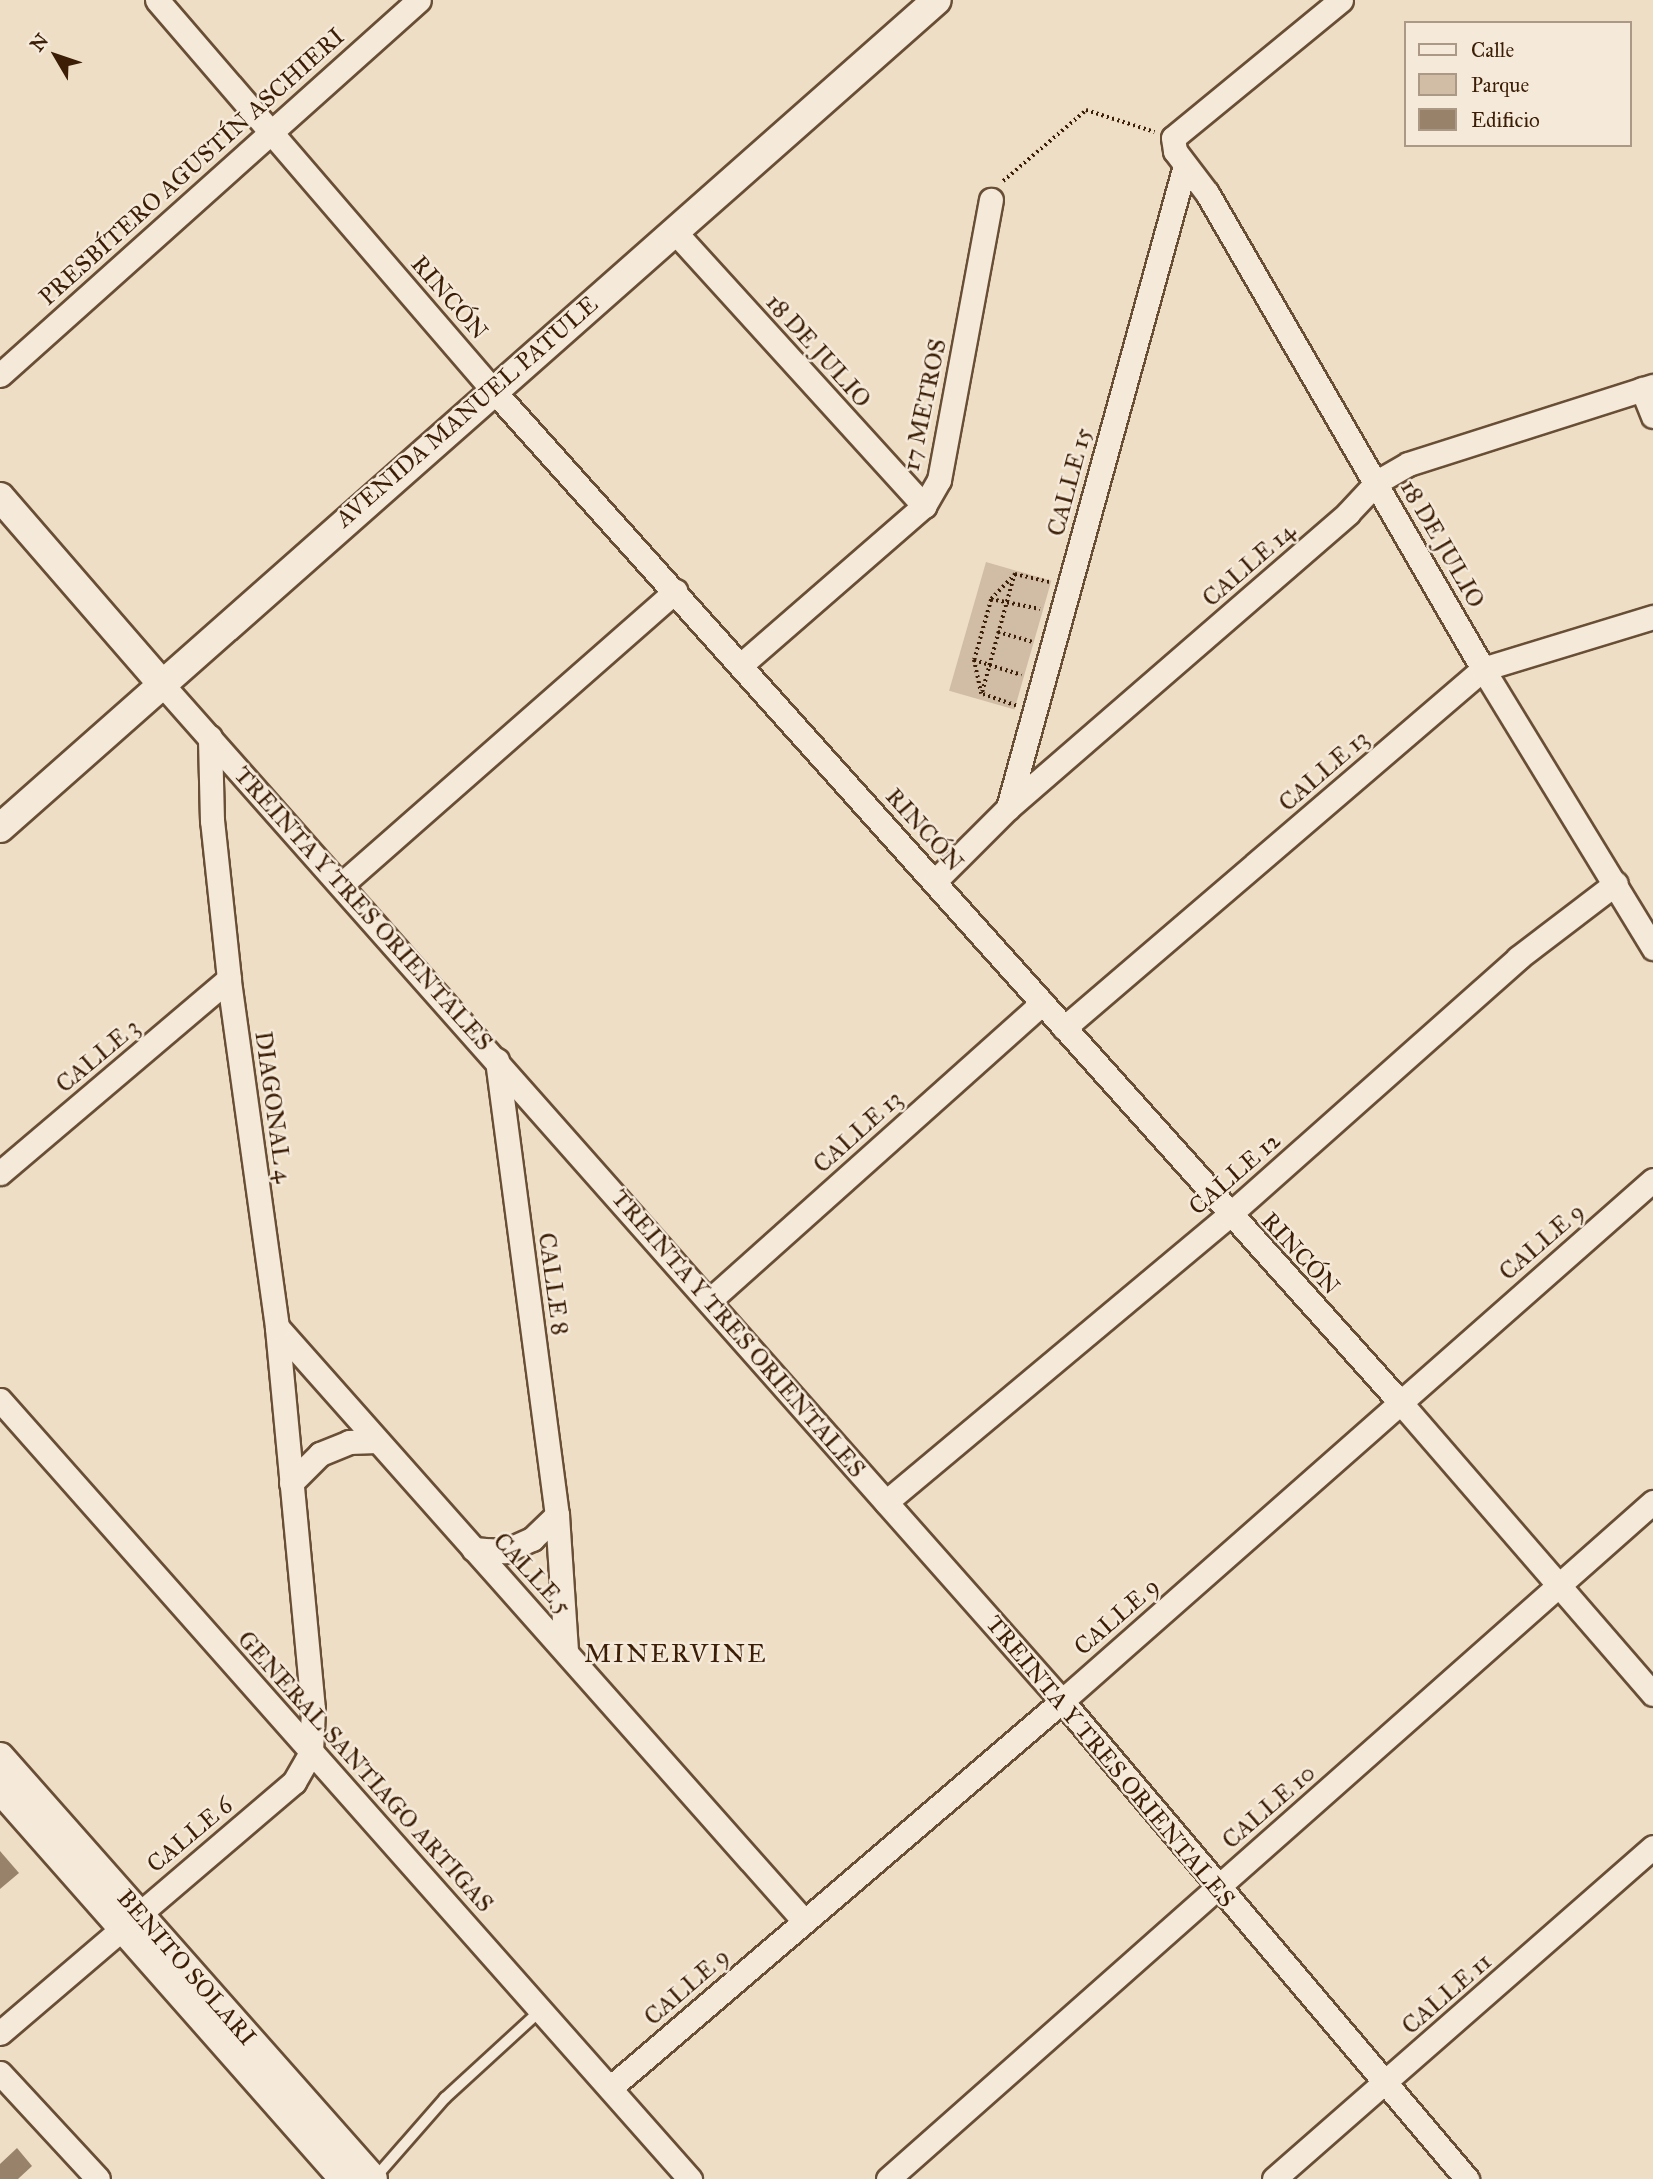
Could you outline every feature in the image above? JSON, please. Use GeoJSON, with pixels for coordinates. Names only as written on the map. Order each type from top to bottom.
{"type":"FeatureCollection","features":[{"type":"Feature","properties":{"kind":"street","name":"RINCÓN"},"geometry":{"type":"LineString","coordinates":[[157,0],[492,389],[742,664],[1229,1215],[1400,1402],[1653,1694]]}},
{"type":"Feature","properties":{"kind":"street","name":"PRESBÍTERO AGUSTÍN ASCHIERI"},"geometry":{"type":"LineString","coordinates":[[0,374],[419,0]]}},
{"type":"Feature","properties":{"kind":"street","name":"AVENIDA MANUEL PATULE"},"geometry":{"type":"LineString","coordinates":[[0,828],[492,389],[937,0]]}},
{"type":"Feature","properties":{"kind":"street"},"geometry":{"type":"LineString","coordinates":[[1184,169],[1173,138],[1341,0]]}},
{"type":"Feature","properties":{"kind":"street","name":"18 DE JULIO"},"geometry":{"type":"LineString","coordinates":[[1184,169],[1207,193],[1377,482],[1483,669],[1616,883],[1653,948]]}},
{"type":"Feature","properties":{"kind":"street","name":"CALLE 15"},"geometry":{"type":"LineString","coordinates":[[1008,808],[1184,169]]}},
{"type":"Feature","properties":{"kind":"street","name":"17 METROS"},"geometry":{"type":"LineString","coordinates":[[742,664],[924,506],[939,480],[991,200]]}},
{"type":"Feature","properties":{"kind":"street","name":"18 DE JULIO"},"geometry":{"type":"LineString","coordinates":[[674,231],[924,506]]}},
{"type":"Feature","properties":{"kind":"street"},"geometry":{"type":"LineString","coordinates":[[1648,387],[1653,416]]}},
{"type":"Feature","properties":{"kind":"street","name":"CALLE 14"},"geometry":{"type":"LineString","coordinates":[[935,881],[1008,808],[1348,513],[1377,482],[1408,464],[1648,387]]}},
{"type":"Feature","properties":{"kind":"street","name":"TREINTA Y TRES ORIENTALES"},"geometry":{"type":"LineString","coordinates":[[0,497],[161,683],[342,884],[1062,1701],[1467,2179]]}},
{"type":"Feature","properties":{"kind":"street"},"geometry":{"type":"LineString","coordinates":[[342,884],[676,592]]}},
{"type":"Feature","properties":{"kind":"street","name":"CALLE 13"},"geometry":{"type":"LineString","coordinates":[[1064,1028],[1483,669],[1653,617]]}},
{"type":"Feature","properties":{"kind":"street","name":"DIAGONAL 4"},"geometry":{"type":"LineString","coordinates":[[210,737],[212,821],[229,979],[277,1327],[313,1709],[311,1752]]}},
{"type":"Feature","properties":{"kind":"street","name":"CALLE 12"},"geometry":{"type":"LineString","coordinates":[[886,1502],[1229,1215],[1518,958],[1616,883]]}},
{"type":"Feature","properties":{"kind":"street","name":"CALLE 3"},"geometry":{"type":"LineString","coordinates":[[0,1173],[229,979]]}},
{"type":"Feature","properties":{"kind":"street","name":"CALLE 13"},"geometry":{"type":"LineString","coordinates":[[709,1300],[1042,1003]]}},
{"type":"Feature","properties":{"kind":"street","name":"CALLE 8"},"geometry":{"type":"LineString","coordinates":[[497,1060],[557,1514],[566,1650]]}},
{"type":"Feature","properties":{"kind":"street","name":"CALLE 9"},"geometry":{"type":"LineString","coordinates":[[610,2088],[1062,1701],[1653,1180]]}},
{"type":"Feature","properties":{"kind":"street","name":"CALLE 5"},"geometry":{"type":"LineString","coordinates":[[277,1327],[804,1921]]}},
{"type":"Feature","properties":{"kind":"street","name":"GENERAL SANTIAGO ARTIGAS"},"geometry":{"type":"LineString","coordinates":[[0,1400],[690,2179]]}},
{"type":"Feature","properties":{"kind":"street"},"geometry":{"type":"LineString","coordinates":[[291,1483],[320,1454],[349,1442],[377,1441]]}},
{"type":"Feature","properties":{"kind":"street","name":"CALLE 10"},"geometry":{"type":"LineString","coordinates":[[888,2179],[1653,1502]]}},
{"type":"Feature","properties":{"kind":"street"},"geometry":{"type":"LineString","coordinates":[[473,1549],[505,1551],[533,1539],[557,1514]]}},
{"type":"Feature","properties":{"kind":"street","name":"CALLE 6"},"geometry":{"type":"LineString","coordinates":[[0,2033],[294,1782],[311,1752]]}},
{"type":"Feature","properties":{"kind":"street","name":"BENITO SOLARI"},"geometry":{"type":"LineString","coordinates":[[0,1757],[130,1921],[345,2179]]}},
{"type":"Feature","properties":{"kind":"street","name":"BENITO SOLARI"},"geometry":{"type":"LineString","coordinates":[[0,1789],[130,1921],[374,2179]]}},
{"type":"Feature","properties":{"kind":"street","name":"CALLE 11"},"geometry":{"type":"LineString","coordinates":[[1274,2179],[1653,1846]]}},
{"type":"Feature","properties":{"kind":"street"},"geometry":{"type":"LineString","coordinates":[[0,2073],[98,2179]]}},
{"type":"Feature","properties":{"kind":"lane"},"geometry":{"type":"LineString","coordinates":[[374,2179],[445,2098],[541,2010]]}},
{"type":"Feature","properties":{"kind":"path"},"geometry":{"type":"LineString","coordinates":[[991,200],[1001,184],[1086,110],[1173,138]]}},
{"type":"Feature","properties":{"kind":"path"},"geometry":{"type":"LineString","coordinates":[[1015,574],[1069,587]]}},
{"type":"Feature","properties":{"kind":"path"},"geometry":{"type":"LineString","coordinates":[[981,694],[974,660],[991,599],[1015,574]]}},
{"type":"Feature","properties":{"kind":"path"},"geometry":{"type":"LineString","coordinates":[[981,694],[1015,574]]}},
{"type":"Feature","properties":{"kind":"path"},"geometry":{"type":"LineString","coordinates":[[991,599],[1061,614]]}},
{"type":"Feature","properties":{"kind":"path"},"geometry":{"type":"LineString","coordinates":[[998,632],[1052,647]]}},
{"type":"Feature","properties":{"kind":"path"},"geometry":{"type":"LineString","coordinates":[[974,660],[1043,681]]}},
{"type":"Feature","properties":{"kind":"path"},"geometry":{"type":"LineString","coordinates":[[981,694],[1035,712]]}},
{"type":"Feature","properties":{"kind":"green space"},"geometry":{"type":"Polygon","coordinates":[[[986,562],[1051,581],[1014,710],[949,691],[986,562]]]}},
{"type":"Feature","properties":{"kind":"building"},"geometry":{"type":"Polygon","coordinates":[[[0,1851],[19,1873],[0,1889],[0,1851]]]}},
{"type":"Feature","properties":{"kind":"building"},"geometry":{"type":"Polygon","coordinates":[[[17,2148],[32,2166],[18,2179],[0,2179],[0,2164],[17,2148]]]}},
{"type":"Feature","properties":{"kind":"district","name":"MINERVINE"},"geometry":{"type":"Point","coordinates":[676,1654]}}]}
